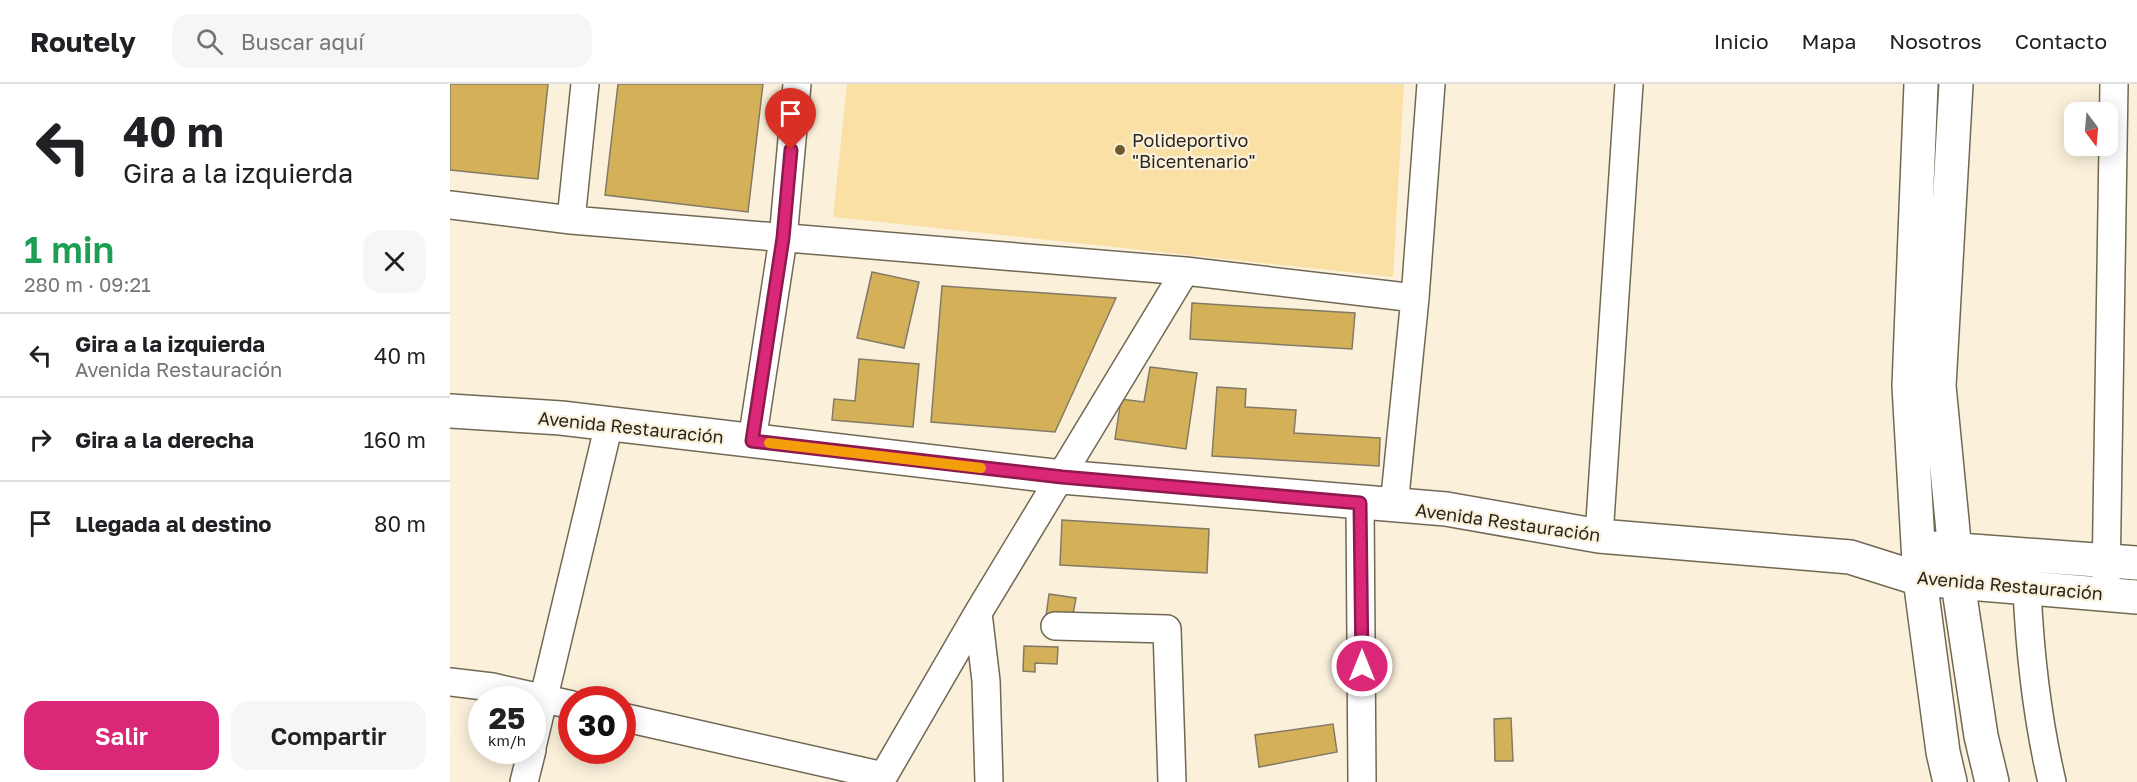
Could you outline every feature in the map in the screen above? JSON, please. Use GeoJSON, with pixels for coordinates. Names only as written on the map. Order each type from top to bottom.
{"type":"FeatureCollection","features":[{"type":"Feature","properties":{"kind":"street"},"geometry":{"type":"LineString","coordinates":[[571,220],[585,84]]}},
{"type":"Feature","properties":{"kind":"street"},"geometry":{"type":"LineString","coordinates":[[752,441],[783,238],[797,84]]}},
{"type":"Feature","properties":{"kind":"street"},"geometry":{"type":"LineString","coordinates":[[1394,506],[1415,298],[1431,84]]}},
{"type":"Feature","properties":{"kind":"street"},"geometry":{"type":"LineString","coordinates":[[1599,536],[1629,84]]}},
{"type":"Feature","properties":{"kind":"street"},"geometry":{"type":"LineString","coordinates":[[1920,84],[1909,386],[1920,579],[1943,752],[1950,782]]}},
{"type":"Feature","properties":{"kind":"street"},"geometry":{"type":"LineString","coordinates":[[1956,84],[1939,386],[1958,583],[1981,736],[1992,782]]}},
{"type":"Feature","properties":{"kind":"street"},"geometry":{"type":"LineString","coordinates":[[2114,84],[2121,596]]}},
{"type":"Feature","properties":{"kind":"street"},"geometry":{"type":"LineString","coordinates":[[450,205],[571,220],[1185,271],[1415,298]]}},
{"type":"Feature","properties":{"kind":"street"},"geometry":{"type":"LineString","coordinates":[[636,720],[882,779],[978,613],[1185,271]]}},
{"type":"Feature","properties":{"kind":"street","name":"Avenida Restauración"},"geometry":{"type":"LineString","coordinates":[[450,411],[609,424],[1062,477],[1446,509],[1599,536],[1850,557],[1920,579],[2027,590],[2121,596]]}},
{"type":"Feature","properties":{"kind":"street"},"geometry":{"type":"LineString","coordinates":[[546,691],[609,424]]}},
{"type":"Feature","properties":{"kind":"street"},"geometry":{"type":"LineString","coordinates":[[1360,503],[1362,782]]}},
{"type":"Feature","properties":{"kind":"street","name":"Avenida Restauración"},"geometry":{"type":"LineString","coordinates":[[1850,557],[1917,547],[2121,562]]}},
{"type":"Feature","properties":{"kind":"street"},"geometry":{"type":"LineString","coordinates":[[2027,590],[2030,646],[2039,729],[2052,782]]}},
{"type":"Feature","properties":{"kind":"street"},"geometry":{"type":"LineString","coordinates":[[978,613],[986,681],[988,782]]}},
{"type":"Feature","properties":{"kind":"street"},"geometry":{"type":"LineString","coordinates":[[1055,626],[1167,629],[1172,782]]}},
{"type":"Feature","properties":{"kind":"street"},"geometry":{"type":"LineString","coordinates":[[450,682],[484,686]]}},
{"type":"Feature","properties":{"kind":"street"},"geometry":{"type":"LineString","coordinates":[[524,782],[528,764]]}},
{"type":"Feature","properties":{"kind":"shaded area","name":"Polideportivo \"Bicentenario\""},"geometry":{"type":"Polygon","coordinates":[[[847,84],[1404,84],[1393,277],[833,217],[847,84]]]}},
{"type":"Feature","properties":{"kind":"building"},"geometry":{"type":"Polygon","coordinates":[[[450,84],[548,84],[538,179],[450,170],[450,84]]]}},
{"type":"Feature","properties":{"kind":"building"},"geometry":{"type":"Polygon","coordinates":[[[618,84],[763,84],[748,212],[605,195],[618,84]]]}},
{"type":"Feature","properties":{"kind":"building"},"geometry":{"type":"Polygon","coordinates":[[[872,272],[919,282],[904,348],[857,338],[872,272]]]}},
{"type":"Feature","properties":{"kind":"building"},"geometry":{"type":"Polygon","coordinates":[[[942,286],[1116,298],[1055,432],[931,422],[942,286]]]}},
{"type":"Feature","properties":{"kind":"building"},"geometry":{"type":"Polygon","coordinates":[[[1192,303],[1355,313],[1352,349],[1190,339],[1192,303]]]}},
{"type":"Feature","properties":{"kind":"building"},"geometry":{"type":"Polygon","coordinates":[[[859,359],[919,364],[913,427],[832,420],[834,399],[855,401],[859,359]]]}},
{"type":"Feature","properties":{"kind":"building"},"geometry":{"type":"Polygon","coordinates":[[[1150,367],[1197,373],[1186,449],[1115,439],[1121,399],[1144,402],[1150,367]]]}},
{"type":"Feature","properties":{"kind":"building"},"geometry":{"type":"Polygon","coordinates":[[[1217,387],[1246,389],[1245,407],[1296,410],[1294,433],[1380,438],[1379,466],[1212,456],[1217,387]]]}},
{"type":"Feature","properties":{"kind":"building"},"geometry":{"type":"Polygon","coordinates":[[[1062,520],[1209,529],[1207,573],[1060,565],[1062,520]]]}},
{"type":"Feature","properties":{"kind":"building"},"geometry":{"type":"Polygon","coordinates":[[[1049,594],[1076,598],[1072,620],[1046,616],[1049,594]]]}},
{"type":"Feature","properties":{"kind":"building"},"geometry":{"type":"Polygon","coordinates":[[[1024,646],[1058,647],[1057,664],[1035,663],[1035,672],[1023,671],[1024,646]]]}},
{"type":"Feature","properties":{"kind":"building"},"geometry":{"type":"Polygon","coordinates":[[[1511,718],[1513,761],[1495,761],[1494,719],[1511,718]]]}},
{"type":"Feature","properties":{"kind":"building"},"geometry":{"type":"Polygon","coordinates":[[[1333,724],[1337,752],[1259,767],[1255,735],[1333,724]]]}},
{"type":"Feature","properties":{"kind":"slow traffic"},"geometry":{"type":"LineString","coordinates":[[769,443],[981,468]]}},
{"type":"Feature","properties":{"kind":"place","name":"Polideportivo \"Bicentenario\""},"geometry":{"type":"Point","coordinates":[1120,150]}},
{"type":"Feature","properties":{"kind":"route"},"geometry":{"type":"LineString","coordinates":[[791,150],[783,238],[752,441],[1062,477],[1360,503],[1362,666]]}}]}
